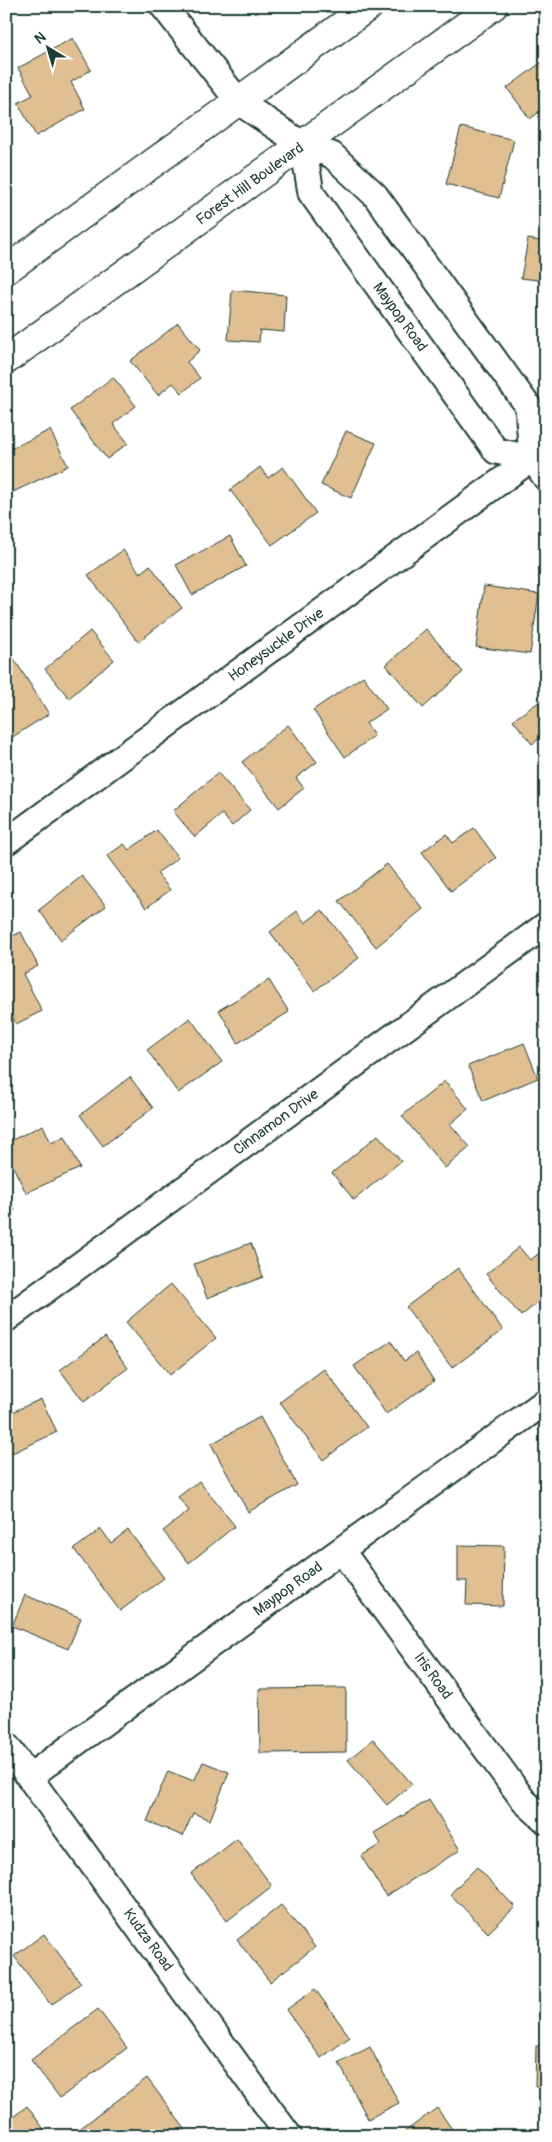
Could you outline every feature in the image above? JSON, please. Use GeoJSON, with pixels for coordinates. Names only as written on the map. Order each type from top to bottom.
{"type":"FeatureCollection","features":[{"type":"Feature","properties":{"kind":"main road"},"geometry":{"type":"LineString","coordinates":[[6,270],[369,6]]}},
{"type":"Feature","properties":{"kind":"main road","name":"Forest Hill Boulevard"},"geometry":{"type":"LineString","coordinates":[[6,360],[493,6]]}},
{"type":"Feature","properties":{"kind":"street"},"geometry":{"type":"LineString","coordinates":[[163,6],[239,102],[303,145],[332,155],[381,203],[528,406],[541,461]]}},
{"type":"Feature","properties":{"kind":"street","name":"Maypop Road"},"geometry":{"type":"LineString","coordinates":[[303,145],[311,193],[496,451],[541,461]]}},
{"type":"Feature","properties":{"kind":"street","name":"Honeysuckle Drive"},"geometry":{"type":"LineString","coordinates":[[6,842],[541,461]]}},
{"type":"Feature","properties":{"kind":"street","name":"Cinnamon Drive"},"geometry":{"type":"LineString","coordinates":[[6,1319],[546,925]]}},
{"type":"Feature","properties":{"kind":"street","name":"Maypop Road"},"geometry":{"type":"LineString","coordinates":[[30,1777],[546,1401]]}},
{"type":"Feature","properties":{"kind":"street","name":"Iris Road"},"geometry":{"type":"LineString","coordinates":[[341,1550],[524,1801],[546,1821]]}},
{"type":"Feature","properties":{"kind":"street","name":"Kudza Road"},"geometry":{"type":"LineString","coordinates":[[6,1745],[289,2136]]}},
{"type":"Feature","properties":{"kind":"building"},"geometry":{"type":"Polygon","coordinates":[[[73,38],[91,70],[71,82],[85,109],[36,136],[18,103],[33,95],[18,68],[73,38]]]}},
{"type":"Feature","properties":{"kind":"building"},"geometry":{"type":"Polygon","coordinates":[[[546,59],[546,107],[530,119],[507,88],[546,59]]]}},
{"type":"Feature","properties":{"kind":"building"},"geometry":{"type":"Polygon","coordinates":[[[461,127],[514,140],[499,198],[446,184],[461,127]]]}},
{"type":"Feature","properties":{"kind":"building"},"geometry":{"type":"Polygon","coordinates":[[[528,239],[546,242],[546,281],[521,278],[528,239]]]}},
{"type":"Feature","properties":{"kind":"building"},"geometry":{"type":"Polygon","coordinates":[[[232,290],[286,295],[284,332],[260,330],[259,342],[228,340],[232,290]]]}},
{"type":"Feature","properties":{"kind":"building"},"geometry":{"type":"Polygon","coordinates":[[[178,323],[200,350],[187,362],[200,378],[182,393],[173,383],[158,395],[130,361],[178,323]]]}},
{"type":"Feature","properties":{"kind":"building"},"geometry":{"type":"Polygon","coordinates":[[[113,377],[136,406],[113,424],[128,443],[107,459],[70,410],[113,377]]]}},
{"type":"Feature","properties":{"kind":"building"},"geometry":{"type":"Polygon","coordinates":[[[50,430],[68,466],[13,492],[6,479],[6,451],[50,430]]]}},
{"type":"Feature","properties":{"kind":"building"},"geometry":{"type":"Polygon","coordinates":[[[346,431],[376,443],[351,498],[321,485],[346,431]]]}},
{"type":"Feature","properties":{"kind":"building"},"geometry":{"type":"Polygon","coordinates":[[[260,467],[268,478],[283,467],[316,513],[272,545],[230,490],[260,467]]]}},
{"type":"Feature","properties":{"kind":"building"},"geometry":{"type":"Polygon","coordinates":[[[230,536],[246,566],[192,595],[176,565],[230,536]]]}},
{"type":"Feature","properties":{"kind":"building"},"geometry":{"type":"Polygon","coordinates":[[[123,550],[140,573],[150,565],[182,608],[138,642],[88,575],[123,550]]]}},
{"type":"Feature","properties":{"kind":"building"},"geometry":{"type":"Polygon","coordinates":[[[484,586],[539,594],[530,654],[476,647],[484,586]]]}},
{"type":"Feature","properties":{"kind":"building"},"geometry":{"type":"Polygon","coordinates":[[[426,629],[463,672],[423,708],[386,665],[426,629]]]}},
{"type":"Feature","properties":{"kind":"building"},"geometry":{"type":"Polygon","coordinates":[[[90,631],[114,660],[69,698],[45,669],[90,631]]]}},
{"type":"Feature","properties":{"kind":"building"},"geometry":{"type":"Polygon","coordinates":[[[9,651],[49,714],[6,741],[6,653],[9,651]]]}},
{"type":"Feature","properties":{"kind":"building"},"geometry":{"type":"Polygon","coordinates":[[[363,676],[387,709],[366,723],[374,736],[345,757],[313,710],[363,676]]]}},
{"type":"Feature","properties":{"kind":"building"},"geometry":{"type":"Polygon","coordinates":[[[546,697],[546,742],[542,737],[532,744],[513,720],[546,697]]]}},
{"type":"Feature","properties":{"kind":"building"},"geometry":{"type":"Polygon","coordinates":[[[288,725],[317,762],[296,778],[304,788],[279,808],[242,762],[288,725]]]}},
{"type":"Feature","properties":{"kind":"building"},"geometry":{"type":"Polygon","coordinates":[[[218,773],[250,810],[232,826],[222,814],[195,837],[173,811],[218,773]]]}},
{"type":"Feature","properties":{"kind":"building"},"geometry":{"type":"Polygon","coordinates":[[[474,828],[496,858],[451,891],[422,852],[446,834],[453,843],[474,828]]]}},
{"type":"Feature","properties":{"kind":"building"},"geometry":{"type":"Polygon","coordinates":[[[157,830],[178,858],[157,873],[170,890],[146,908],[107,856],[124,844],[129,850],[157,830]]]}},
{"type":"Feature","properties":{"kind":"building"},"geometry":{"type":"Polygon","coordinates":[[[387,864],[423,909],[376,947],[339,901],[387,864]]]}},
{"type":"Feature","properties":{"kind":"building"},"geometry":{"type":"Polygon","coordinates":[[[82,876],[106,906],[61,940],[39,910],[82,876]]]}},
{"type":"Feature","properties":{"kind":"building"},"geometry":{"type":"Polygon","coordinates":[[[322,910],[359,958],[314,991],[270,932],[297,911],[305,923],[322,910]]]}},
{"type":"Feature","properties":{"kind":"building"},"geometry":{"type":"Polygon","coordinates":[[[21,932],[38,966],[23,974],[42,1011],[16,1024],[6,1004],[6,939],[21,932]]]}},
{"type":"Feature","properties":{"kind":"building"},"geometry":{"type":"Polygon","coordinates":[[[269,980],[289,1012],[238,1043],[219,1010],[269,980]]]}},
{"type":"Feature","properties":{"kind":"building"},"geometry":{"type":"Polygon","coordinates":[[[190,1018],[222,1062],[178,1093],[147,1050],[190,1018]]]}},
{"type":"Feature","properties":{"kind":"building"},"geometry":{"type":"Polygon","coordinates":[[[546,1019],[546,1033],[539,1026],[546,1019]]]}},
{"type":"Feature","properties":{"kind":"building"},"geometry":{"type":"Polygon","coordinates":[[[524,1043],[538,1078],[483,1101],[468,1066],[524,1043]]]}},
{"type":"Feature","properties":{"kind":"building"},"geometry":{"type":"Polygon","coordinates":[[[130,1077],[153,1108],[103,1146],[80,1115],[130,1077]]]}},
{"type":"Feature","properties":{"kind":"building"},"geometry":{"type":"Polygon","coordinates":[[[445,1081],[468,1109],[450,1124],[470,1147],[445,1168],[402,1116],[445,1081]]]}},
{"type":"Feature","properties":{"kind":"building"},"geometry":{"type":"Polygon","coordinates":[[[43,1125],[51,1143],[65,1136],[80,1168],[26,1193],[6,1152],[6,1143],[43,1125]]]}},
{"type":"Feature","properties":{"kind":"building"},"geometry":{"type":"Polygon","coordinates":[[[378,1135],[401,1161],[354,1200],[332,1173],[378,1135]]]}},
{"type":"Feature","properties":{"kind":"building"},"geometry":{"type":"Polygon","coordinates":[[[6,1198],[15,1210],[6,1216],[6,1198]]]}},
{"type":"Feature","properties":{"kind":"building"},"geometry":{"type":"Polygon","coordinates":[[[251,1243],[263,1277],[207,1298],[194,1264],[251,1243]]]}},
{"type":"Feature","properties":{"kind":"building"},"geometry":{"type":"Polygon","coordinates":[[[519,1247],[530,1260],[544,1250],[546,1252],[546,1296],[521,1316],[486,1274],[519,1247]]]}},
{"type":"Feature","properties":{"kind":"building"},"geometry":{"type":"Polygon","coordinates":[[[458,1268],[503,1330],[452,1368],[406,1307],[458,1268]]]}},
{"type":"Feature","properties":{"kind":"building"},"geometry":{"type":"Polygon","coordinates":[[[171,1284],[216,1338],[170,1375],[126,1322],[171,1284]]]}},
{"type":"Feature","properties":{"kind":"building"},"geometry":{"type":"Polygon","coordinates":[[[105,1337],[128,1368],[84,1402],[60,1370],[105,1337]]]}},
{"type":"Feature","properties":{"kind":"building"},"geometry":{"type":"Polygon","coordinates":[[[391,1341],[404,1361],[416,1353],[434,1381],[386,1414],[354,1366],[391,1341]]]}},
{"type":"Feature","properties":{"kind":"building"},"geometry":{"type":"Polygon","coordinates":[[[324,1369],[367,1427],[323,1460],[280,1402],[324,1369]]]}},
{"type":"Feature","properties":{"kind":"building"},"geometry":{"type":"Polygon","coordinates":[[[41,1399],[57,1432],[6,1456],[6,1415],[41,1399]]]}},
{"type":"Feature","properties":{"kind":"building"},"geometry":{"type":"Polygon","coordinates":[[[260,1417],[297,1485],[248,1512],[211,1444],[260,1417]]]}},
{"type":"Feature","properties":{"kind":"building"},"geometry":{"type":"Polygon","coordinates":[[[199,1481],[235,1526],[189,1563],[163,1531],[189,1511],[178,1497],[199,1481]]]}},
{"type":"Feature","properties":{"kind":"building"},"geometry":{"type":"Polygon","coordinates":[[[101,1529],[111,1543],[128,1530],[164,1578],[120,1611],[74,1549],[101,1529]]]}},
{"type":"Feature","properties":{"kind":"building"},"geometry":{"type":"Polygon","coordinates":[[[458,1545],[504,1546],[503,1606],[466,1605],[467,1581],[458,1581],[458,1545]]]}},
{"type":"Feature","properties":{"kind":"building"},"geometry":{"type":"Polygon","coordinates":[[[25,1595],[81,1618],[68,1649],[12,1626],[25,1595]]]}},
{"type":"Feature","properties":{"kind":"building"},"geometry":{"type":"Polygon","coordinates":[[[346,1688],[346,1752],[260,1753],[259,1689],[346,1688]]]}},
{"type":"Feature","properties":{"kind":"building"},"geometry":{"type":"Polygon","coordinates":[[[373,1739],[412,1784],[387,1805],[348,1760],[373,1739]]]}},
{"type":"Feature","properties":{"kind":"building"},"geometry":{"type":"Polygon","coordinates":[[[203,1762],[229,1772],[210,1820],[193,1813],[183,1836],[147,1821],[168,1771],[194,1781],[203,1762]]]}},
{"type":"Feature","properties":{"kind":"building"},"geometry":{"type":"Polygon","coordinates":[[[429,1800],[460,1850],[386,1896],[361,1856],[381,1844],[374,1833],[429,1800]]]}},
{"type":"Feature","properties":{"kind":"building"},"geometry":{"type":"Polygon","coordinates":[[[237,1839],[272,1886],[227,1921],[191,1874],[237,1839]]]}},
{"type":"Feature","properties":{"kind":"building"},"geometry":{"type":"Polygon","coordinates":[[[477,1867],[515,1907],[488,1933],[450,1894],[477,1867]]]}},
{"type":"Feature","properties":{"kind":"building"},"geometry":{"type":"Polygon","coordinates":[[[281,1905],[315,1947],[270,1982],[237,1940],[281,1905]]]}},
{"type":"Feature","properties":{"kind":"building"},"geometry":{"type":"Polygon","coordinates":[[[44,1934],[81,1983],[51,2005],[14,1956],[44,1934]]]}},
{"type":"Feature","properties":{"kind":"building"},"geometry":{"type":"Polygon","coordinates":[[[315,1989],[350,2037],[321,2058],[286,2010],[315,1989]]]}},
{"type":"Feature","properties":{"kind":"building"},"geometry":{"type":"Polygon","coordinates":[[[98,2009],[127,2048],[60,2098],[31,2060],[98,2009]]]}},
{"type":"Feature","properties":{"kind":"building"},"geometry":{"type":"Polygon","coordinates":[[[536,2046],[546,2046],[546,2086],[535,2086],[536,2046]]]}},
{"type":"Feature","properties":{"kind":"building"},"geometry":{"type":"Polygon","coordinates":[[[370,2047],[399,2103],[368,2119],[339,2063],[370,2047]]]}},
{"type":"Feature","properties":{"kind":"building"},"geometry":{"type":"Polygon","coordinates":[[[147,2078],[185,2129],[176,2136],[82,2136],[78,2130],[147,2078]]]}},
{"type":"Feature","properties":{"kind":"building"},"geometry":{"type":"Polygon","coordinates":[[[27,2106],[46,2132],[41,2136],[6,2136],[6,2108],[13,2117],[27,2106]]]}},
{"type":"Feature","properties":{"kind":"building"},"geometry":{"type":"Polygon","coordinates":[[[437,2108],[457,2136],[399,2136],[437,2108]]]}}]}
